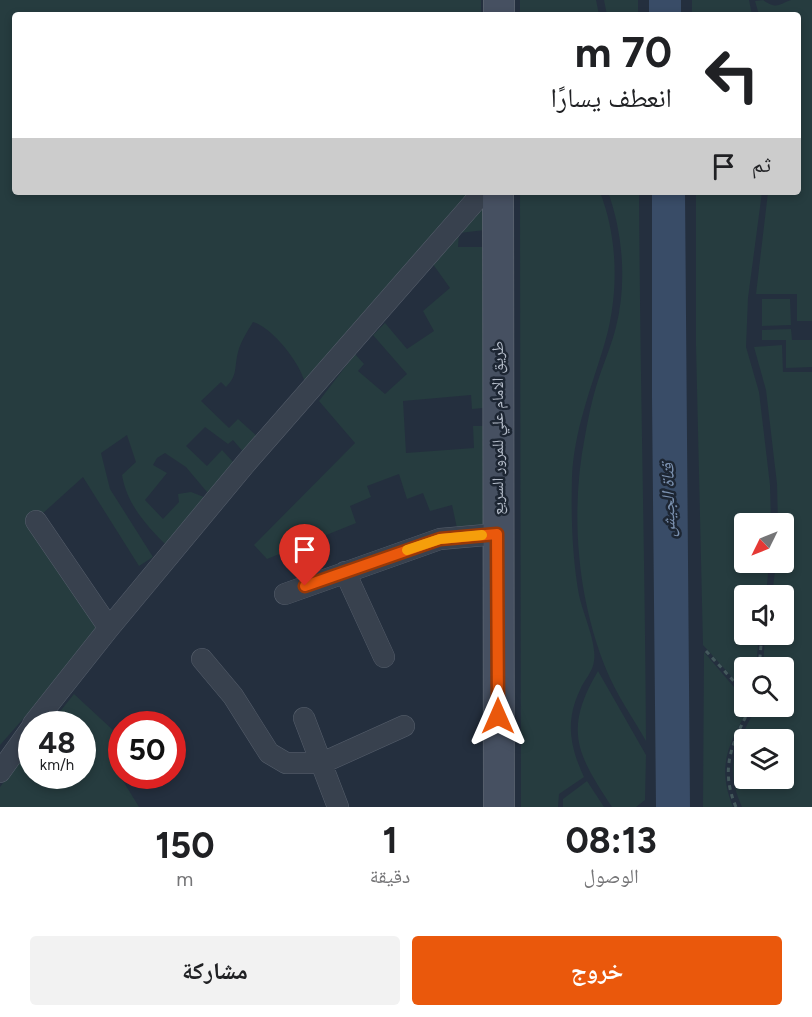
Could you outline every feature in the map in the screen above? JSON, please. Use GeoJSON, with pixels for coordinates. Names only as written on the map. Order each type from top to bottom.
{"type":"FeatureCollection","features":[{"type":"Feature","properties":{"kind":"main road","name":"طريق الامام علي للمرور السريع"},"geometry":{"type":"LineString","coordinates":[[498,195],[499,807]]}},
{"type":"Feature","properties":{"kind":"street"},"geometry":{"type":"LineString","coordinates":[[44,711],[246,462],[480,195]]}},
{"type":"Feature","properties":{"kind":"street"},"geometry":{"type":"LineString","coordinates":[[36,521],[110,628]]}},
{"type":"Feature","properties":{"kind":"street"},"geometry":{"type":"LineString","coordinates":[[285,594],[440,539],[497,534]]}},
{"type":"Feature","properties":{"kind":"street"},"geometry":{"type":"LineString","coordinates":[[345,572],[384,657]]}},
{"type":"Feature","properties":{"kind":"street"},"geometry":{"type":"LineString","coordinates":[[202,659],[233,696],[269,753],[286,763],[322,763],[404,726]]}},
{"type":"Feature","properties":{"kind":"street"},"geometry":{"type":"LineString","coordinates":[[304,718],[338,807]]}},
{"type":"Feature","properties":{"kind":"street"},"geometry":{"type":"LineString","coordinates":[[0,772],[18,746]]}},
{"type":"Feature","properties":{"kind":"path"},"geometry":{"type":"LineString","coordinates":[[706,651],[734,680]]}},
{"type":"Feature","properties":{"kind":"path"},"geometry":{"type":"LineString","coordinates":[[736,807],[730,788],[729,754],[746,717]]}},
{"type":"Feature","properties":{"kind":"green space"},"geometry":{"type":"Polygon","coordinates":[[[0,0],[481,0],[481,12],[12,12],[12,195],[474,195],[305,383],[298,366],[285,347],[269,331],[253,322],[239,348],[234,375],[230,383],[226,387],[221,382],[201,401],[229,428],[238,419],[258,437],[245,454],[233,440],[228,444],[205,427],[186,446],[207,466],[222,450],[234,463],[212,498],[186,467],[165,453],[157,458],[153,465],[167,473],[145,500],[163,519],[179,502],[178,494],[191,492],[204,497],[168,547],[139,514],[128,496],[122,475],[136,462],[127,435],[101,453],[110,489],[153,557],[139,566],[83,477],[31,524],[105,626],[30,711],[18,711],[18,725],[0,745],[0,0]]]}},
{"type":"Feature","properties":{"kind":"green space"},"geometry":{"type":"Polygon","coordinates":[[[520,0],[596,0],[598,12],[520,12],[520,0]]]}},
{"type":"Feature","properties":{"kind":"green space"},"geometry":{"type":"Polygon","coordinates":[[[604,0],[638,0],[638,12],[606,12],[604,0]]]}},
{"type":"Feature","properties":{"kind":"green space"},"geometry":{"type":"Polygon","coordinates":[[[692,0],[749,0],[751,12],[692,12],[692,0]]]}},
{"type":"Feature","properties":{"kind":"green space"},"geometry":{"type":"Polygon","coordinates":[[[763,0],[775,5],[791,0],[812,0],[812,321],[797,321],[797,294],[756,294],[768,195],[801,195],[801,12],[758,12],[755,1],[763,0]]]}},
{"type":"Feature","properties":{"kind":"green space"},"geometry":{"type":"Polygon","coordinates":[[[484,195],[485,230],[459,233],[458,247],[485,247],[483,408],[472,409],[471,395],[403,401],[406,453],[474,448],[473,426],[486,426],[484,526],[457,528],[452,505],[430,511],[423,493],[407,499],[399,474],[367,486],[371,497],[350,506],[356,523],[267,559],[254,545],[355,443],[319,401],[355,354],[364,364],[358,371],[385,394],[407,374],[373,335],[385,323],[407,349],[434,331],[423,311],[450,288],[430,260],[484,195]]]}},
{"type":"Feature","properties":{"kind":"green space"},"geometry":{"type":"Polygon","coordinates":[[[520,195],[601,195],[614,250],[612,310],[603,349],[579,428],[572,477],[572,536],[575,566],[579,595],[592,637],[594,654],[592,669],[575,701],[571,723],[575,755],[584,777],[559,794],[558,807],[521,807],[520,195]]]}},
{"type":"Feature","properties":{"kind":"green space"},"geometry":{"type":"Polygon","coordinates":[[[609,195],[639,195],[646,741],[610,678],[596,641],[583,584],[577,524],[580,465],[585,436],[594,393],[616,327],[622,294],[622,259],[609,195]]]}},
{"type":"Feature","properties":{"kind":"green space"},"geometry":{"type":"Polygon","coordinates":[[[696,195],[762,195],[748,298],[746,347],[759,392],[770,485],[771,513],[734,513],[734,573],[768,573],[767,585],[734,585],[734,645],[758,645],[757,657],[734,657],[734,679],[703,645],[696,345],[696,195]]]}},
{"type":"Feature","properties":{"kind":"green space"},"geometry":{"type":"Polygon","coordinates":[[[762,299],[790,299],[791,325],[762,326],[762,299]]]}},
{"type":"Feature","properties":{"kind":"green space"},"geometry":{"type":"Polygon","coordinates":[[[791,329],[792,340],[812,340],[812,367],[786,368],[786,340],[762,340],[762,330],[791,329]]]}},
{"type":"Feature","properties":{"kind":"green space"},"geometry":{"type":"Polygon","coordinates":[[[782,345],[783,372],[812,372],[812,807],[742,807],[735,789],[794,789],[794,729],[745,729],[751,717],[794,717],[794,657],[764,657],[764,645],[794,645],[794,585],[773,585],[775,573],[794,573],[794,513],[778,513],[777,484],[766,390],[754,347],[782,345]]]}},
{"type":"Feature","properties":{"kind":"green space"},"geometry":{"type":"Polygon","coordinates":[[[704,652],[734,687],[734,717],[744,717],[738,729],[734,729],[734,737],[725,766],[728,792],[733,807],[703,807],[704,652]]]}},
{"type":"Feature","properties":{"kind":"green space"},"geometry":{"type":"Polygon","coordinates":[[[598,671],[646,755],[645,800],[636,807],[612,807],[590,772],[583,756],[578,726],[580,710],[598,671]]]}},
{"type":"Feature","properties":{"kind":"green space"},"geometry":{"type":"Polygon","coordinates":[[[74,694],[92,711],[60,711],[74,694]]]}},
{"type":"Feature","properties":{"kind":"green space"},"geometry":{"type":"Polygon","coordinates":[[[96,714],[108,726],[108,789],[128,789],[139,807],[0,807],[0,787],[18,764],[18,789],[96,789],[96,714]]]}},
{"type":"Feature","properties":{"kind":"green space"},"geometry":{"type":"Polygon","coordinates":[[[587,781],[604,807],[563,807],[563,799],[587,781]]]}},
{"type":"Feature","properties":{"kind":"water"},"geometry":{"type":"Polygon","coordinates":[[[649,0],[681,0],[681,12],[649,12],[649,0]]]}},
{"type":"Feature","properties":{"kind":"water","name":"قناة الجيش"},"geometry":{"type":"Polygon","coordinates":[[[652,195],[685,195],[690,807],[656,807],[652,195]]]}},
{"type":"Feature","properties":{"kind":"slow traffic"},"geometry":{"type":"LineString","coordinates":[[407,550],[440,539],[482,535]]}},
{"type":"Feature","properties":{"kind":"route"},"geometry":{"type":"LineString","coordinates":[[305,586],[440,539],[497,534],[498,716]]}}]}
